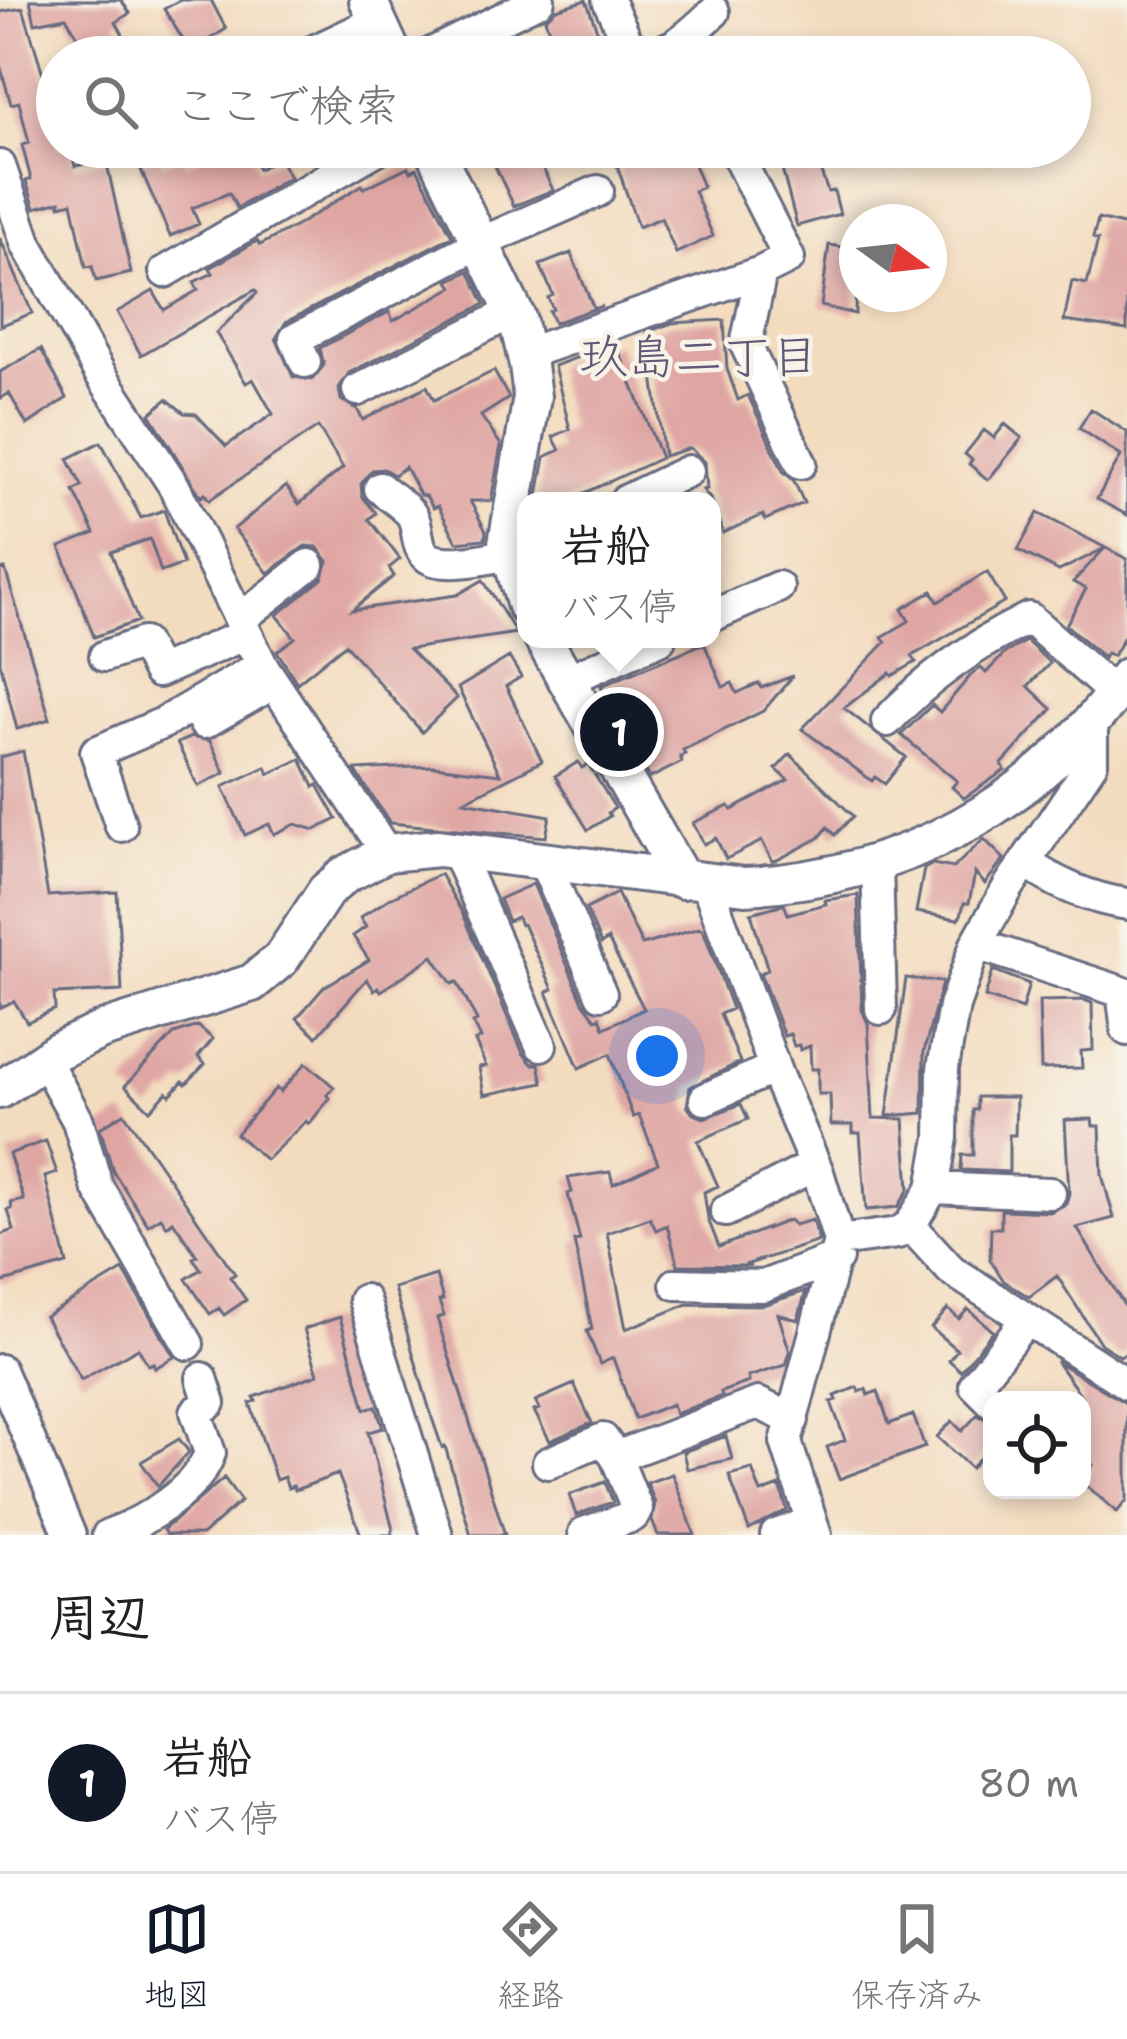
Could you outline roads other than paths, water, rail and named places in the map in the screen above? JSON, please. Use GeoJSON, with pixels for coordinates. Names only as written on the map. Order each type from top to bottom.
{"type":"FeatureCollection","features":[{"type":"Feature","properties":{"kind":"street"},"geometry":{"type":"LineString","coordinates":[[466,36],[538,0]]}},
{"type":"Feature","properties":{"kind":"street"},"geometry":{"type":"LineString","coordinates":[[608,0],[625,36]]}},
{"type":"Feature","properties":{"kind":"street"},"geometry":{"type":"LineString","coordinates":[[333,36],[373,10]]}},
{"type":"Feature","properties":{"kind":"street"},"geometry":{"type":"LineString","coordinates":[[688,36],[714,12]]}},
{"type":"Feature","properties":{"kind":"street"},"geometry":{"type":"LineString","coordinates":[[0,166],[27,245],[100,374],[174,486],[268,674],[387,853]]}},
{"type":"Feature","properties":{"kind":"street"},"geometry":{"type":"LineString","coordinates":[[165,272],[346,168]]}},
{"type":"Feature","properties":{"kind":"street"},"geometry":{"type":"LineString","coordinates":[[443,168],[513,312],[526,353],[532,397],[508,526],[517,548]]}},
{"type":"Feature","properties":{"kind":"street"},"geometry":{"type":"LineString","coordinates":[[526,353],[761,272],[789,258],[744,168]]}},
{"type":"Feature","properties":{"kind":"street"},"geometry":{"type":"LineString","coordinates":[[305,362],[295,339],[478,244],[598,190]]}},
{"type":"Feature","properties":{"kind":"street"},"geometry":{"type":"LineString","coordinates":[[761,272],[746,345],[801,463]]}},
{"type":"Feature","properties":{"kind":"street"},"geometry":{"type":"LineString","coordinates":[[358,390],[513,312]]}},
{"type":"Feature","properties":{"kind":"street"},"geometry":{"type":"LineString","coordinates":[[644,492],[688,471]]}},
{"type":"Feature","properties":{"kind":"street"},"geometry":{"type":"LineString","coordinates":[[380,488],[413,516],[419,546],[429,558],[447,562],[517,551]]}},
{"type":"Feature","properties":{"kind":"street"},"geometry":{"type":"LineString","coordinates":[[105,656],[143,643],[158,672],[242,627],[309,565]]}},
{"type":"Feature","properties":{"kind":"street"},"geometry":{"type":"LineString","coordinates":[[721,612],[778,587]]}},
{"type":"Feature","properties":{"kind":"street"},"geometry":{"type":"LineString","coordinates":[[887,721],[919,687],[993,636],[1029,618],[1111,697]]}},
{"type":"Feature","properties":{"kind":"street"},"geometry":{"type":"LineString","coordinates":[[548,648],[694,880],[815,1165],[838,1249],[786,1442],[813,1528],[776,1535]]}},
{"type":"Feature","properties":{"kind":"street"},"geometry":{"type":"LineString","coordinates":[[566,680],[639,648]]}},
{"type":"Feature","properties":{"kind":"street"},"geometry":{"type":"LineString","coordinates":[[204,723],[268,674]]}},
{"type":"Feature","properties":{"kind":"street"},"geometry":{"type":"LineString","coordinates":[[122,826],[96,752],[268,674]]}},
{"type":"Feature","properties":{"kind":"street"},"geometry":{"type":"LineString","coordinates":[[676,1284],[763,1286],[838,1249],[898,1233],[910,1225],[933,1188],[942,1138],[943,1068],[954,1006],[976,944],[1092,763],[1111,697]]}},
{"type":"Feature","properties":{"kind":"street"},"geometry":{"type":"LineString","coordinates":[[0,1090],[44,1059],[102,1030],[252,983],[281,959],[326,891],[356,868],[387,853],[456,850],[745,886],[795,884],[851,873],[929,843],[998,808],[1032,783],[1111,697]]}},
{"type":"Feature","properties":{"kind":"street"},"geometry":{"type":"LineString","coordinates":[[456,850],[542,1046]]}},
{"type":"Feature","properties":{"kind":"street"},"geometry":{"type":"LineString","coordinates":[[544,861],[601,994]]}},
{"type":"Feature","properties":{"kind":"street"},"geometry":{"type":"LineString","coordinates":[[1025,862],[1046,878],[1127,904]]}},
{"type":"Feature","properties":{"kind":"street"},"geometry":{"type":"LineString","coordinates":[[877,863],[880,1009]]}},
{"type":"Feature","properties":{"kind":"street"},"geometry":{"type":"LineString","coordinates":[[976,944],[1122,992],[1127,1030]]}},
{"type":"Feature","properties":{"kind":"street"},"geometry":{"type":"LineString","coordinates":[[44,1059],[78,1121],[97,1186],[188,1343]]}},
{"type":"Feature","properties":{"kind":"street"},"geometry":{"type":"LineString","coordinates":[[705,1100],[774,1069]]}},
{"type":"Feature","properties":{"kind":"street"},"geometry":{"type":"LineString","coordinates":[[726,1211],[815,1165]]}},
{"type":"Feature","properties":{"kind":"street"},"geometry":{"type":"LineString","coordinates":[[933,1188],[1050,1193]]}},
{"type":"Feature","properties":{"kind":"street"},"geometry":{"type":"LineString","coordinates":[[910,1225],[951,1270],[1127,1384]]}},
{"type":"Feature","properties":{"kind":"street"},"geometry":{"type":"LineString","coordinates":[[364,1300],[437,1535]]}},
{"type":"Feature","properties":{"kind":"street"},"geometry":{"type":"LineString","coordinates":[[983,1393],[975,1385],[1026,1320]]}},
{"type":"Feature","properties":{"kind":"street"},"geometry":{"type":"LineString","coordinates":[[0,1370],[70,1535]]}},
{"type":"Feature","properties":{"kind":"street"},"geometry":{"type":"LineString","coordinates":[[107,1535],[135,1526],[202,1473],[210,1453],[196,1412],[211,1403],[202,1378]]}},
{"type":"Feature","properties":{"kind":"street"},"geometry":{"type":"LineString","coordinates":[[616,1457],[758,1402],[793,1420]]}},
{"type":"Feature","properties":{"kind":"street"},"geometry":{"type":"LineString","coordinates":[[548,1463],[603,1439],[616,1457],[637,1509],[633,1516],[584,1533]]}},
{"type":"Feature","properties":{"kind":"place","name":"岩船"},"geometry":{"type":"Point","coordinates":[619,732]}},
{"type":"Feature","properties":{"kind":"district","name":"玖島二丁目"},"geometry":{"type":"Point","coordinates":[699,356]}}]}
